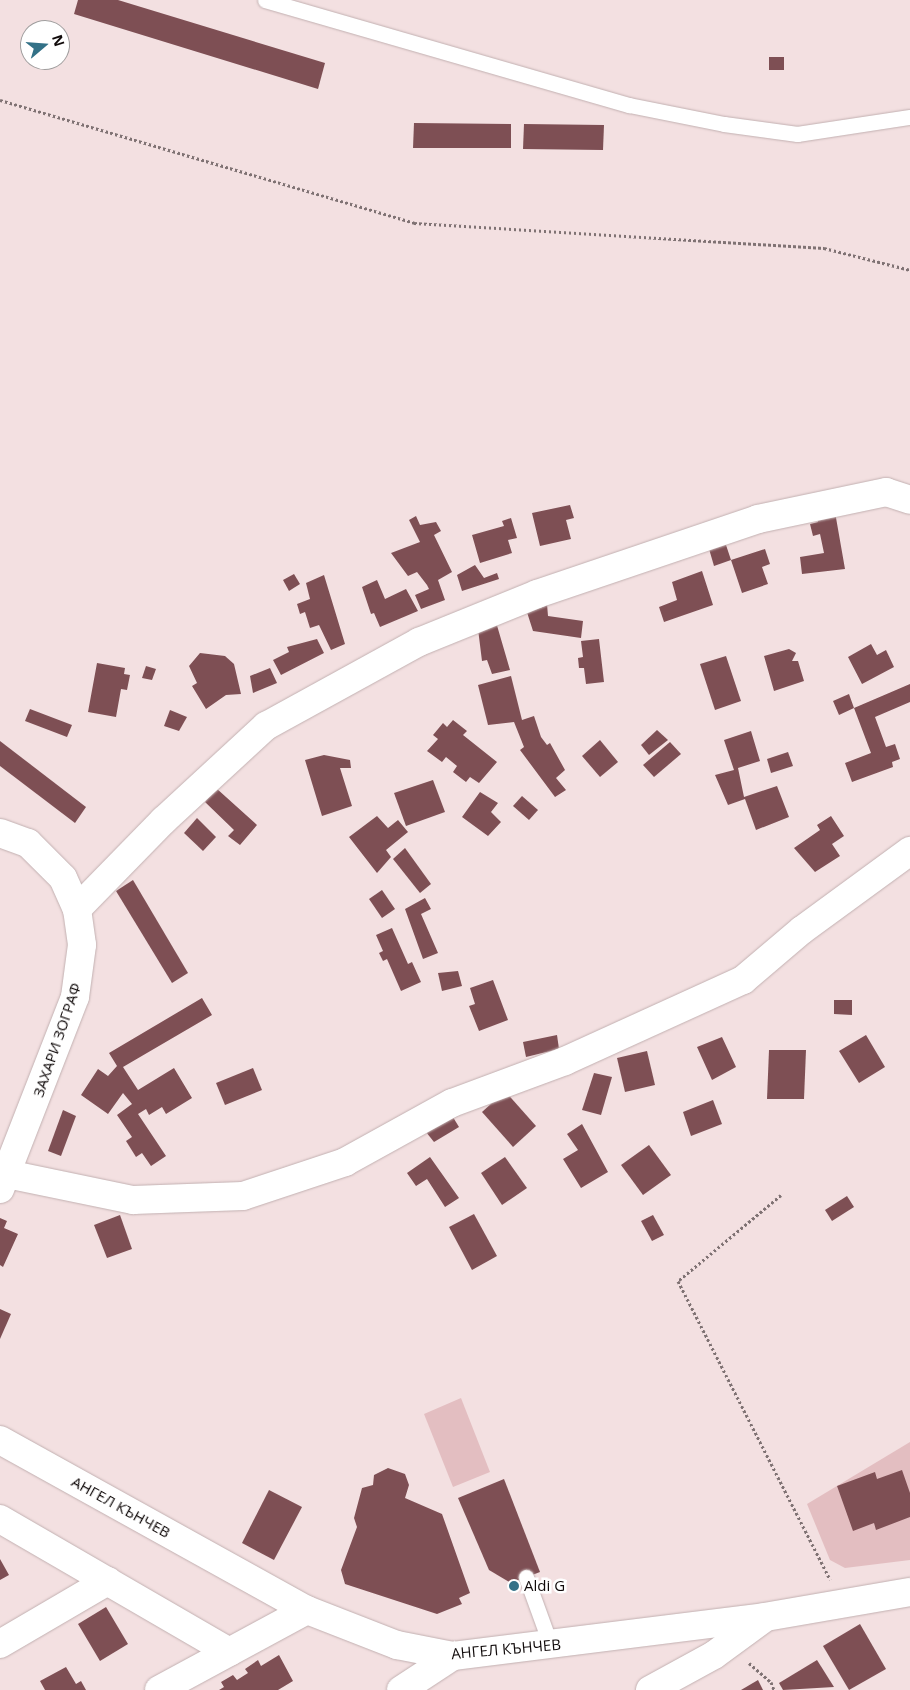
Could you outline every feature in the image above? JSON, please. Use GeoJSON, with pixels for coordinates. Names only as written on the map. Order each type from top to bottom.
{"type":"FeatureCollection","features":[{"type":"Feature","properties":{"kind":"street"},"geometry":{"type":"LineString","coordinates":[[77,909],[164,820],[266,726],[419,642],[537,594],[758,519],[886,492],[910,500]]}},
{"type":"Feature","properties":{"kind":"street","name":"ЗАХАРИ ЗОГРАФ"},"geometry":{"type":"LineString","coordinates":[[0,833],[28,843],[48,860],[63,878],[77,909],[82,953],[75,997],[3,1181]]}},
{"type":"Feature","properties":{"kind":"street"},"geometry":{"type":"LineString","coordinates":[[3,1181],[134,1200],[234,1196],[345,1162],[452,1103],[565,1061],[743,980],[802,930],[910,851]]}},
{"type":"Feature","properties":{"kind":"street","name":"АНГЕЛ КЪНЧЕВ"},"geometry":{"type":"LineString","coordinates":[[0,1440],[307,1610],[397,1645],[453,1656],[551,1646],[765,1618],[842,1602],[910,1592]]}},
{"type":"Feature","properties":{"kind":"street"},"geometry":{"type":"LineString","coordinates":[[0,1518],[229,1652]]}},
{"type":"Feature","properties":{"kind":"street"},"geometry":{"type":"LineString","coordinates":[[0,1644],[108,1581]]}},
{"type":"Feature","properties":{"kind":"street"},"geometry":{"type":"LineString","coordinates":[[159,1690],[307,1610]]}},
{"type":"Feature","properties":{"kind":"street"},"geometry":{"type":"LineString","coordinates":[[650,1690],[714,1655],[765,1618]]}},
{"type":"Feature","properties":{"kind":"street"},"geometry":{"type":"LineString","coordinates":[[401,1690],[453,1656]]}},
{"type":"Feature","properties":{"kind":"lane"},"geometry":{"type":"LineString","coordinates":[[265,0],[629,105],[743,127],[797,134],[910,117]]}},
{"type":"Feature","properties":{"kind":"lane"},"geometry":{"type":"LineString","coordinates":[[526,1577],[551,1646]]}},
{"type":"Feature","properties":{"kind":"path"},"geometry":{"type":"LineString","coordinates":[[0,100],[414,223],[824,248],[910,270]]}},
{"type":"Feature","properties":{"kind":"path"},"geometry":{"type":"LineString","coordinates":[[781,1195],[678,1281],[842,1602]]}},
{"type":"Feature","properties":{"kind":"shaded area"},"geometry":{"type":"Polygon","coordinates":[[[461,1398],[490,1472],[453,1487],[424,1414],[461,1398]]]}},
{"type":"Feature","properties":{"kind":"shaded area"},"geometry":{"type":"Polygon","coordinates":[[[910,1442],[910,1560],[845,1568],[830,1560],[807,1504],[910,1442]]]}},
{"type":"Feature","properties":{"kind":"building"},"geometry":{"type":"Polygon","coordinates":[[[78,0],[118,0],[325,63],[318,89],[74,14],[78,0]]]}},
{"type":"Feature","properties":{"kind":"building"},"geometry":{"type":"Polygon","coordinates":[[[769,57],[784,57],[784,70],[769,70],[769,57]]]}},
{"type":"Feature","properties":{"kind":"building"},"geometry":{"type":"Polygon","coordinates":[[[414,123],[511,124],[511,148],[413,148],[414,123]]]}},
{"type":"Feature","properties":{"kind":"building"},"geometry":{"type":"Polygon","coordinates":[[[524,124],[604,125],[603,150],[523,149],[524,124]]]}},
{"type":"Feature","properties":{"kind":"building"},"geometry":{"type":"Polygon","coordinates":[[[570,505],[574,518],[566,520],[571,539],[540,546],[532,513],[570,505]]]}},
{"type":"Feature","properties":{"kind":"building"},"geometry":{"type":"Polygon","coordinates":[[[835,512],[845,569],[802,574],[800,557],[824,553],[820,534],[813,536],[810,524],[818,522],[816,514],[835,512]]]}},
{"type":"Feature","properties":{"kind":"building"},"geometry":{"type":"Polygon","coordinates":[[[416,516],[420,525],[436,522],[441,531],[434,535],[452,572],[438,580],[445,600],[421,609],[415,595],[429,589],[427,585],[417,572],[408,576],[391,553],[420,542],[409,520],[416,516]]]}},
{"type":"Feature","properties":{"kind":"building"},"geometry":{"type":"Polygon","coordinates":[[[511,518],[517,538],[508,540],[512,553],[480,563],[472,535],[504,526],[502,521],[511,518]]]}},
{"type":"Feature","properties":{"kind":"building"},"geometry":{"type":"Polygon","coordinates":[[[723,536],[731,560],[714,566],[707,542],[723,536]]]}},
{"type":"Feature","properties":{"kind":"building"},"geometry":{"type":"Polygon","coordinates":[[[765,549],[770,564],[762,567],[768,584],[742,593],[731,560],[765,549]]]}},
{"type":"Feature","properties":{"kind":"building"},"geometry":{"type":"Polygon","coordinates":[[[475,565],[484,578],[497,573],[499,579],[462,591],[457,575],[475,565]]]}},
{"type":"Feature","properties":{"kind":"building"},"geometry":{"type":"Polygon","coordinates":[[[702,571],[713,605],[664,622],[659,607],[677,600],[672,582],[702,571]]]}},
{"type":"Feature","properties":{"kind":"building"},"geometry":{"type":"Polygon","coordinates":[[[294,574],[300,584],[289,591],[283,580],[294,574]]]}},
{"type":"Feature","properties":{"kind":"building"},"geometry":{"type":"Polygon","coordinates":[[[324,575],[345,644],[331,650],[319,625],[310,628],[305,612],[300,614],[297,604],[310,599],[306,583],[324,575]]]}},
{"type":"Feature","properties":{"kind":"building"},"geometry":{"type":"Polygon","coordinates":[[[377,580],[385,599],[406,589],[418,611],[380,627],[374,613],[371,614],[362,587],[377,580]]]}},
{"type":"Feature","properties":{"kind":"building"},"geometry":{"type":"Polygon","coordinates":[[[547,604],[548,616],[583,621],[581,638],[533,631],[525,606],[547,604]]]}},
{"type":"Feature","properties":{"kind":"building"},"geometry":{"type":"Polygon","coordinates":[[[496,622],[510,670],[492,674],[487,660],[482,661],[478,629],[496,622]]]}},
{"type":"Feature","properties":{"kind":"building"},"geometry":{"type":"Polygon","coordinates":[[[317,639],[324,653],[281,675],[273,660],[289,652],[287,647],[317,639]]]}},
{"type":"Feature","properties":{"kind":"building"},"geometry":{"type":"Polygon","coordinates":[[[599,639],[604,682],[586,684],[584,668],[579,668],[578,658],[583,657],[581,641],[599,639]]]}},
{"type":"Feature","properties":{"kind":"building"},"geometry":{"type":"Polygon","coordinates":[[[871,644],[877,655],[886,650],[894,667],[862,684],[848,657],[871,644]]]}},
{"type":"Feature","properties":{"kind":"building"},"geometry":{"type":"Polygon","coordinates":[[[789,649],[796,653],[792,661],[798,661],[804,681],[774,691],[764,656],[789,649]]]}},
{"type":"Feature","properties":{"kind":"building"},"geometry":{"type":"Polygon","coordinates":[[[200,653],[225,656],[234,664],[241,694],[226,695],[206,709],[192,686],[197,683],[189,666],[200,653]]]}},
{"type":"Feature","properties":{"kind":"building"},"geometry":{"type":"Polygon","coordinates":[[[726,656],[741,701],[715,710],[700,664],[726,656]]]}},
{"type":"Feature","properties":{"kind":"building"},"geometry":{"type":"Polygon","coordinates":[[[97,663],[125,668],[124,674],[130,675],[127,690],[121,689],[116,717],[88,712],[97,663]]]}},
{"type":"Feature","properties":{"kind":"building"},"geometry":{"type":"Polygon","coordinates":[[[146,666],[156,669],[152,680],[142,678],[146,666]]]}},
{"type":"Feature","properties":{"kind":"building"},"geometry":{"type":"Polygon","coordinates":[[[270,668],[277,683],[253,693],[250,676],[270,668]]]}},
{"type":"Feature","properties":{"kind":"building"},"geometry":{"type":"Polygon","coordinates":[[[511,676],[522,720],[534,716],[541,737],[547,745],[550,743],[565,770],[556,778],[566,790],[555,797],[520,750],[524,747],[514,722],[488,725],[478,685],[511,676]]]}},
{"type":"Feature","properties":{"kind":"building"},"geometry":{"type":"Polygon","coordinates":[[[910,684],[910,702],[875,717],[886,747],[895,744],[900,759],[892,762],[893,767],[852,782],[845,763],[871,753],[854,708],[910,684]]]}},
{"type":"Feature","properties":{"kind":"building"},"geometry":{"type":"Polygon","coordinates":[[[849,694],[854,708],[839,715],[833,701],[849,694]]]}},
{"type":"Feature","properties":{"kind":"building"},"geometry":{"type":"Polygon","coordinates":[[[30,709],[72,725],[67,737],[25,721],[30,709]]]}},
{"type":"Feature","properties":{"kind":"building"},"geometry":{"type":"Polygon","coordinates":[[[170,710],[187,717],[179,731],[164,726],[170,710]]]}},
{"type":"Feature","properties":{"kind":"building"},"geometry":{"type":"Polygon","coordinates":[[[453,720],[467,731],[463,735],[497,762],[479,783],[470,777],[466,782],[453,772],[457,766],[446,757],[442,762],[427,751],[438,739],[433,735],[443,723],[447,727],[453,720]]]}},
{"type":"Feature","properties":{"kind":"building"},"geometry":{"type":"Polygon","coordinates":[[[657,730],[668,740],[649,755],[641,745],[657,730]]]}},
{"type":"Feature","properties":{"kind":"building"},"geometry":{"type":"Polygon","coordinates":[[[751,731],[760,761],[738,768],[744,797],[777,786],[789,817],[756,830],[745,799],[728,805],[715,775],[734,770],[724,740],[751,731]]]}},
{"type":"Feature","properties":{"kind":"building"},"geometry":{"type":"Polygon","coordinates":[[[600,740],[618,762],[600,777],[582,756],[600,740]]]}},
{"type":"Feature","properties":{"kind":"building"},"geometry":{"type":"Polygon","coordinates":[[[0,741],[86,807],[75,823],[0,766],[0,741]]]}},
{"type":"Feature","properties":{"kind":"building"},"geometry":{"type":"Polygon","coordinates":[[[670,742],[681,754],[654,777],[643,765],[670,742]]]}},
{"type":"Feature","properties":{"kind":"building"},"geometry":{"type":"Polygon","coordinates":[[[788,752],[793,766],[771,773],[767,759],[788,752]]]}},
{"type":"Feature","properties":{"kind":"building"},"geometry":{"type":"Polygon","coordinates":[[[324,755],[350,760],[351,768],[340,768],[352,806],[322,816],[305,760],[324,755]]]}},
{"type":"Feature","properties":{"kind":"building"},"geometry":{"type":"Polygon","coordinates":[[[433,780],[445,812],[406,826],[394,793],[433,780]]]}},
{"type":"Feature","properties":{"kind":"building"},"geometry":{"type":"Polygon","coordinates":[[[216,788],[257,825],[240,845],[228,836],[234,830],[205,802],[216,788]]]}},
{"type":"Feature","properties":{"kind":"building"},"geometry":{"type":"Polygon","coordinates":[[[480,792],[498,803],[491,812],[501,822],[488,836],[462,817],[480,792]]]}},
{"type":"Feature","properties":{"kind":"building"},"geometry":{"type":"Polygon","coordinates":[[[522,796],[538,810],[529,820],[513,806],[522,796]]]}},
{"type":"Feature","properties":{"kind":"building"},"geometry":{"type":"Polygon","coordinates":[[[377,816],[388,828],[398,820],[408,832],[386,850],[391,857],[377,873],[349,837],[377,816]]]}},
{"type":"Feature","properties":{"kind":"building"},"geometry":{"type":"Polygon","coordinates":[[[831,816],[844,836],[832,844],[840,856],[815,872],[794,848],[820,830],[817,825],[831,816]]]}},
{"type":"Feature","properties":{"kind":"building"},"geometry":{"type":"Polygon","coordinates":[[[197,818],[216,837],[203,851],[184,833],[197,818]]]}},
{"type":"Feature","properties":{"kind":"building"},"geometry":{"type":"Polygon","coordinates":[[[405,848],[431,884],[420,893],[393,859],[405,848]]]}},
{"type":"Feature","properties":{"kind":"building"},"geometry":{"type":"Polygon","coordinates":[[[133,880],[188,973],[172,983],[116,891],[133,880]]]}},
{"type":"Feature","properties":{"kind":"building"},"geometry":{"type":"Polygon","coordinates":[[[382,890],[395,909],[382,918],[369,899],[382,890]]]}},
{"type":"Feature","properties":{"kind":"building"},"geometry":{"type":"Polygon","coordinates":[[[425,898],[431,909],[421,914],[438,953],[423,959],[405,909],[425,898]]]}},
{"type":"Feature","properties":{"kind":"building"},"geometry":{"type":"Polygon","coordinates":[[[392,928],[408,964],[412,962],[421,982],[401,991],[387,959],[383,961],[379,953],[383,951],[376,935],[392,928]]]}},
{"type":"Feature","properties":{"kind":"building"},"geometry":{"type":"Polygon","coordinates":[[[458,971],[462,986],[442,991],[438,973],[458,971]]]}},
{"type":"Feature","properties":{"kind":"building"},"geometry":{"type":"Polygon","coordinates":[[[493,980],[508,1020],[479,1031],[469,1006],[475,1004],[470,988],[493,980]]]}},
{"type":"Feature","properties":{"kind":"building"},"geometry":{"type":"Polygon","coordinates":[[[202,998],[212,1015],[123,1067],[138,1090],[174,1068],[192,1098],[166,1114],[162,1107],[149,1115],[146,1109],[138,1114],[166,1156],[151,1166],[142,1153],[136,1157],[126,1141],[132,1137],[117,1115],[132,1104],[123,1093],[108,1114],[81,1095],[98,1069],[108,1076],[117,1066],[109,1053],[202,998]]]}},
{"type":"Feature","properties":{"kind":"building"},"geometry":{"type":"Polygon","coordinates":[[[834,1000],[852,1000],[852,1015],[834,1014],[834,1000]]]}},
{"type":"Feature","properties":{"kind":"building"},"geometry":{"type":"Polygon","coordinates":[[[557,1035],[559,1049],[526,1057],[523,1042],[557,1035]]]}},
{"type":"Feature","properties":{"kind":"building"},"geometry":{"type":"Polygon","coordinates":[[[866,1035],[885,1067],[859,1083],[839,1051],[866,1035]]]}},
{"type":"Feature","properties":{"kind":"building"},"geometry":{"type":"Polygon","coordinates":[[[722,1037],[736,1067],[712,1080],[697,1047],[722,1037]]]}},
{"type":"Feature","properties":{"kind":"building"},"geometry":{"type":"Polygon","coordinates":[[[769,1050],[806,1050],[804,1099],[767,1099],[769,1050]]]}},
{"type":"Feature","properties":{"kind":"building"},"geometry":{"type":"Polygon","coordinates":[[[647,1051],[655,1085],[625,1092],[617,1058],[647,1051]]]}},
{"type":"Feature","properties":{"kind":"building"},"geometry":{"type":"Polygon","coordinates":[[[253,1068],[262,1090],[225,1105],[216,1083],[253,1068]]]}},
{"type":"Feature","properties":{"kind":"building"},"geometry":{"type":"Polygon","coordinates":[[[594,1073],[612,1077],[601,1115],[582,1110],[594,1073]]]}},
{"type":"Feature","properties":{"kind":"building"},"geometry":{"type":"Polygon","coordinates":[[[505,1091],[536,1126],[513,1147],[482,1112],[505,1091]]]}},
{"type":"Feature","properties":{"kind":"building"},"geometry":{"type":"Polygon","coordinates":[[[713,1100],[722,1124],[691,1136],[683,1112],[713,1100]]]}},
{"type":"Feature","properties":{"kind":"building"},"geometry":{"type":"Polygon","coordinates":[[[448,1109],[459,1127],[434,1142],[422,1127],[448,1109]]]}},
{"type":"Feature","properties":{"kind":"building"},"geometry":{"type":"Polygon","coordinates":[[[63,1110],[76,1116],[61,1156],[48,1151],[63,1110]]]}},
{"type":"Feature","properties":{"kind":"building"},"geometry":{"type":"Polygon","coordinates":[[[582,1124],[608,1172],[581,1188],[563,1159],[578,1150],[567,1134],[582,1124]]]}},
{"type":"Feature","properties":{"kind":"building"},"geometry":{"type":"Polygon","coordinates":[[[649,1145],[671,1175],[643,1195],[621,1165],[649,1145]]]}},
{"type":"Feature","properties":{"kind":"building"},"geometry":{"type":"Polygon","coordinates":[[[430,1157],[459,1198],[445,1207],[427,1179],[416,1186],[407,1173],[430,1157]]]}},
{"type":"Feature","properties":{"kind":"building"},"geometry":{"type":"Polygon","coordinates":[[[505,1157],[527,1188],[502,1205],[481,1173],[505,1157]]]}},
{"type":"Feature","properties":{"kind":"building"},"geometry":{"type":"Polygon","coordinates":[[[847,1196],[854,1207],[832,1221],[825,1210],[847,1196]]]}},
{"type":"Feature","properties":{"kind":"building"},"geometry":{"type":"Polygon","coordinates":[[[474,1214],[497,1256],[472,1270],[449,1227],[474,1214]]]}},
{"type":"Feature","properties":{"kind":"building"},"geometry":{"type":"Polygon","coordinates":[[[120,1215],[132,1249],[107,1258],[94,1225],[120,1215]]]}},
{"type":"Feature","properties":{"kind":"building"},"geometry":{"type":"Polygon","coordinates":[[[653,1215],[664,1235],[652,1241],[641,1221],[653,1215]]]}},
{"type":"Feature","properties":{"kind":"building"},"geometry":{"type":"Polygon","coordinates":[[[0,1218],[7,1221],[4,1228],[18,1234],[3,1267],[0,1265],[0,1218]]]}},
{"type":"Feature","properties":{"kind":"building"},"geometry":{"type":"Polygon","coordinates":[[[0,1309],[11,1314],[0,1339],[0,1309]]]}},
{"type":"Feature","properties":{"kind":"building"},"geometry":{"type":"Polygon","coordinates":[[[388,1468],[405,1474],[409,1485],[405,1498],[442,1514],[470,1593],[459,1598],[462,1604],[437,1614],[345,1584],[341,1570],[357,1527],[354,1518],[362,1488],[373,1485],[374,1475],[388,1468]]]}},
{"type":"Feature","properties":{"kind":"building"},"geometry":{"type":"Polygon","coordinates":[[[902,1470],[910,1493],[910,1517],[876,1530],[874,1523],[853,1531],[837,1486],[875,1472],[877,1479],[902,1470]]]}},
{"type":"Feature","properties":{"kind":"building"},"geometry":{"type":"Polygon","coordinates":[[[504,1479],[540,1572],[511,1583],[489,1570],[458,1498],[504,1479]]]}},
{"type":"Feature","properties":{"kind":"building"},"geometry":{"type":"Polygon","coordinates":[[[269,1490],[302,1507],[274,1560],[242,1543],[269,1490]]]}},
{"type":"Feature","properties":{"kind":"building"},"geometry":{"type":"Polygon","coordinates":[[[0,1559],[9,1575],[0,1580],[0,1559]]]}},
{"type":"Feature","properties":{"kind":"building"},"geometry":{"type":"Polygon","coordinates":[[[106,1607],[128,1644],[100,1661],[78,1624],[106,1607]]]}},
{"type":"Feature","properties":{"kind":"building"},"geometry":{"type":"Polygon","coordinates":[[[860,1624],[886,1669],[849,1690],[823,1646],[860,1624]]]}},
{"type":"Feature","properties":{"kind":"building"},"geometry":{"type":"Polygon","coordinates":[[[279,1655],[293,1681],[278,1690],[219,1690],[224,1687],[221,1682],[233,1675],[237,1680],[248,1673],[245,1669],[258,1660],[261,1666],[279,1655]]]}},
{"type":"Feature","properties":{"kind":"building"},"geometry":{"type":"Polygon","coordinates":[[[817,1660],[834,1687],[783,1690],[779,1683],[817,1660]]]}},
{"type":"Feature","properties":{"kind":"building"},"geometry":{"type":"Polygon","coordinates":[[[66,1667],[76,1684],[81,1681],[86,1690],[45,1690],[40,1681],[66,1667]]]}},
{"type":"Feature","properties":{"kind":"building"},"geometry":{"type":"Polygon","coordinates":[[[758,1680],[763,1690],[741,1690],[758,1680]]]}},
{"type":"Feature","properties":{"kind":"place","name":"Aldi G"},"geometry":{"type":"Point","coordinates":[514,1586]}}]}
